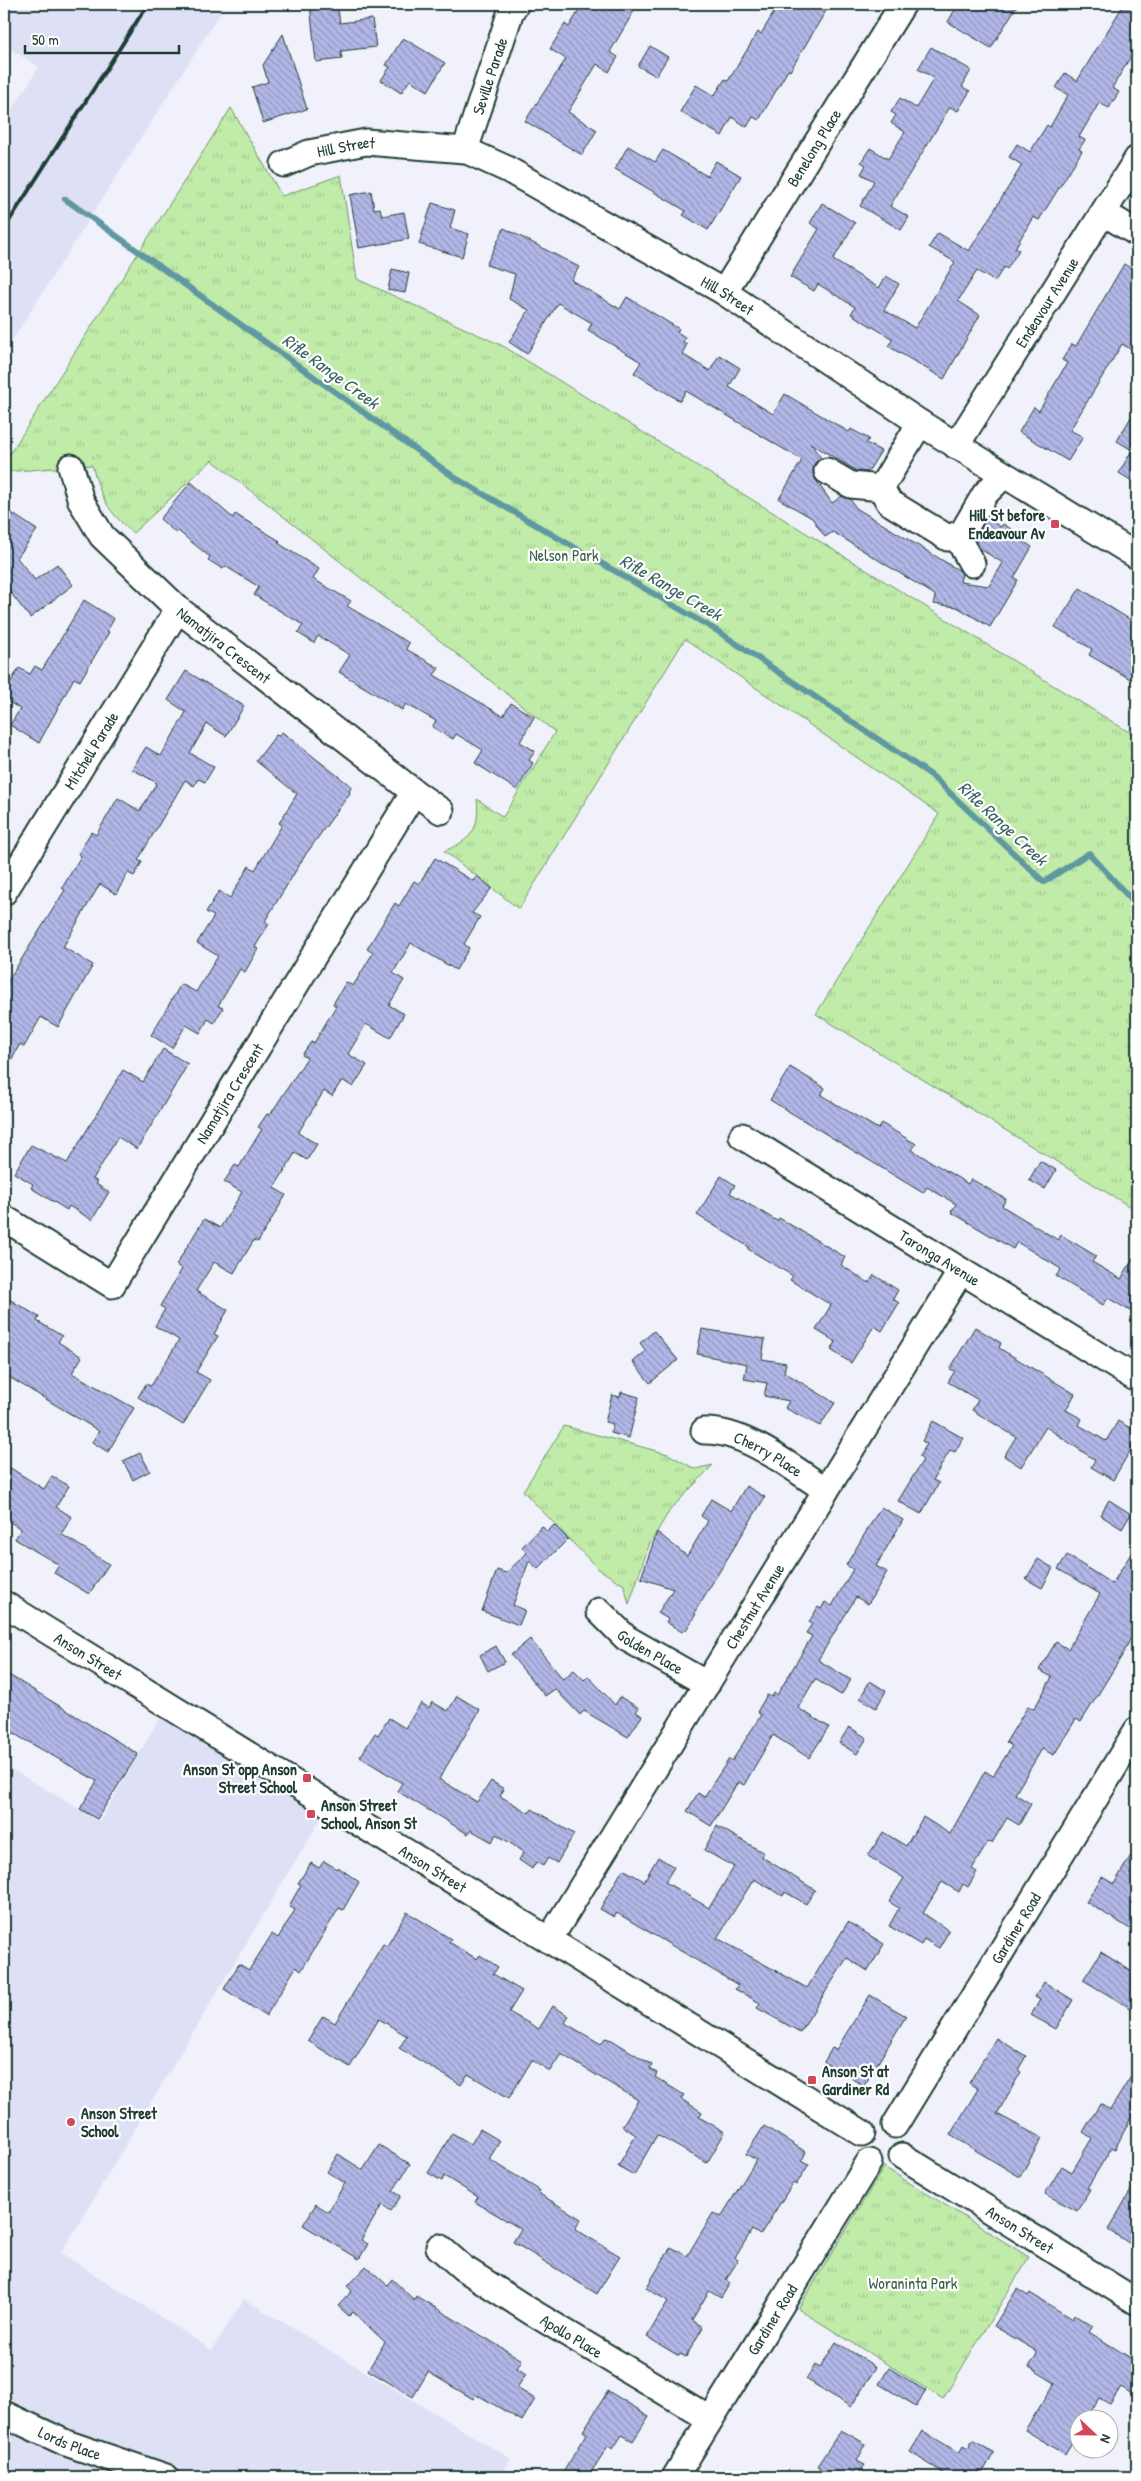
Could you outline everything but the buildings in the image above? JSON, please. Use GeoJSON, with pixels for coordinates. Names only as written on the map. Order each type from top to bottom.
{"type":"FeatureCollection","features":[{"type":"Feature","properties":{"kind":"street","name":"Seville Parade"},"geometry":{"type":"LineString","coordinates":[[466,150],[511,11],[516,4]]}},
{"type":"Feature","properties":{"kind":"street","name":"Benelong Place"},"geometry":{"type":"LineString","coordinates":[[724,292],[903,4]]}},
{"type":"Feature","properties":{"kind":"street","name":"Hill Street"},"geometry":{"type":"LineString","coordinates":[[284,164],[309,153],[366,142],[466,150],[532,182],[724,292],[920,423],[1137,556]]}},
{"type":"Feature","properties":{"kind":"street","name":"Endeavour Avenue"},"geometry":{"type":"LineString","coordinates":[[956,446],[1137,159]]}},
{"type":"Feature","properties":{"kind":"street"},"geometry":{"type":"LineString","coordinates":[[1104,213],[1137,233]]}},
{"type":"Feature","properties":{"kind":"street"},"geometry":{"type":"LineString","coordinates":[[881,488],[920,423]]}},
{"type":"Feature","properties":{"kind":"street","name":"Namatjira Crescent"},"geometry":{"type":"LineString","coordinates":[[71,467],[81,501],[102,536],[178,609],[441,811]]}},
{"type":"Feature","properties":{"kind":"street"},"geometry":{"type":"LineString","coordinates":[[827,470],[851,485],[881,488]]}},
{"type":"Feature","properties":{"kind":"street"},"geometry":{"type":"LineString","coordinates":[[881,488],[889,502],[948,538],[962,533],[985,494],[1004,475]]}},
{"type":"Feature","properties":{"kind":"street"},"geometry":{"type":"LineString","coordinates":[[956,535],[972,564]]}},
{"type":"Feature","properties":{"kind":"street","name":"Mitchell Parade"},"geometry":{"type":"LineString","coordinates":[[4,892],[178,609]]}},
{"type":"Feature","properties":{"kind":"street","name":"Namatjira Crescent"},"geometry":{"type":"LineString","coordinates":[[4,1218],[112,1286],[414,792]]}},
{"type":"Feature","properties":{"kind":"street","name":"Taronga Avenue"},"geometry":{"type":"LineString","coordinates":[[742,1136],[1137,1379]]}},
{"type":"Feature","properties":{"kind":"street","name":"Chestnut Avenue"},"geometry":{"type":"LineString","coordinates":[[549,1940],[960,1271]]}},
{"type":"Feature","properties":{"kind":"street","name":"Cherry Place"},"geometry":{"type":"LineString","coordinates":[[704,1431],[717,1431],[750,1443],[826,1490]]}},
{"type":"Feature","properties":{"kind":"street","name":"Anson Street"},"geometry":{"type":"LineString","coordinates":[[4,1604],[862,2133]]}},
{"type":"Feature","properties":{"kind":"street","name":"Golden Place"},"geometry":{"type":"LineString","coordinates":[[599,1611],[626,1638],[707,1684]]}},
{"type":"Feature","properties":{"kind":"street","name":"Gardiner Road"},"geometry":{"type":"LineString","coordinates":[[895,2125],[1137,1730]]}},
{"type":"Feature","properties":{"kind":"street"},"geometry":{"type":"LineString","coordinates":[[885,2121],[895,2125],[904,2139],[905,2147],[902,2156],[896,2162],[884,2166],[869,2162],[860,2150],[862,2133],[869,2125],[877,2122],[885,2121]]}},
{"type":"Feature","properties":{"kind":"street","name":"Anson Street"},"geometry":{"type":"LineString","coordinates":[[902,2156],[1137,2302]]}},
{"type":"Feature","properties":{"kind":"street","name":"Gardiner Road"},"geometry":{"type":"LineString","coordinates":[[675,2477],[869,2162]]}},
{"type":"Feature","properties":{"kind":"street","name":"Apollo Place"},"geometry":{"type":"LineString","coordinates":[[439,2247],[463,2268],[530,2311],[710,2419]]}},
{"type":"Feature","properties":{"kind":"street","name":"Lords Place"},"geometry":{"type":"LineString","coordinates":[[4,2414],[66,2443],[166,2477]]}},
{"type":"Feature","properties":{"kind":"shaded area"},"geometry":{"type":"Polygon","coordinates":[[[4,4],[226,4],[4,353],[4,122],[39,67],[4,45],[4,4]]]}},
{"type":"Feature","properties":{"kind":"shaded area"},"geometry":{"type":"Polygon","coordinates":[[[161,1716],[324,1813],[61,2253],[212,2350],[244,2299],[511,2459],[500,2477],[4,2477],[4,1765],[100,1821],[161,1716]]]}},
{"type":"Feature","properties":{"kind":"green space","name":"Nelson Park"},"geometry":{"type":"Polygon","coordinates":[[[231,108],[282,196],[341,175],[357,279],[503,346],[1137,737],[1137,1211],[816,1014],[939,814],[685,639],[519,909],[444,851],[468,838],[472,832],[477,818],[477,799],[503,817],[555,732],[212,460],[133,533],[117,518],[106,503],[92,465],[4,472],[4,463],[231,108]]]}},
{"type":"Feature","properties":{"kind":"green space"},"geometry":{"type":"Polygon","coordinates":[[[564,1426],[668,1454],[695,1469],[713,1465],[670,1510],[649,1545],[629,1604],[624,1585],[597,1568],[523,1491],[564,1426]]]}},
{"type":"Feature","properties":{"kind":"green space","name":"Woraninta Park"},"geometry":{"type":"Polygon","coordinates":[[[884,2167],[1029,2257],[943,2399],[798,2309],[884,2167]]]}},
{"type":"Feature","properties":{"kind":"waterway","name":"Rifle Range Creek"},"geometry":{"type":"LineString","coordinates":[[65,199],[454,477],[719,632],[931,775],[1044,882],[1089,853],[1137,906]]}},
{"type":"Feature","properties":{"kind":"railway"},"geometry":{"type":"LineString","coordinates":[[4,229],[148,4]]}},
{"type":"Feature","properties":{"kind":"place","name":"Hill St before Endeavour Av"},"geometry":{"type":"Point","coordinates":[1055,524]}},
{"type":"Feature","properties":{"kind":"place","name":"Anson St opp Anson Street School"},"geometry":{"type":"Point","coordinates":[307,1778]}},
{"type":"Feature","properties":{"kind":"place","name":"Anson Street School, Anson St"},"geometry":{"type":"Point","coordinates":[311,1814]}},
{"type":"Feature","properties":{"kind":"place","name":"Anson St at Gardiner Rd"},"geometry":{"type":"Point","coordinates":[812,2080]}},
{"type":"Feature","properties":{"kind":"place","name":"Anson Street School"},"geometry":{"type":"Point","coordinates":[71,2122]}}]}
